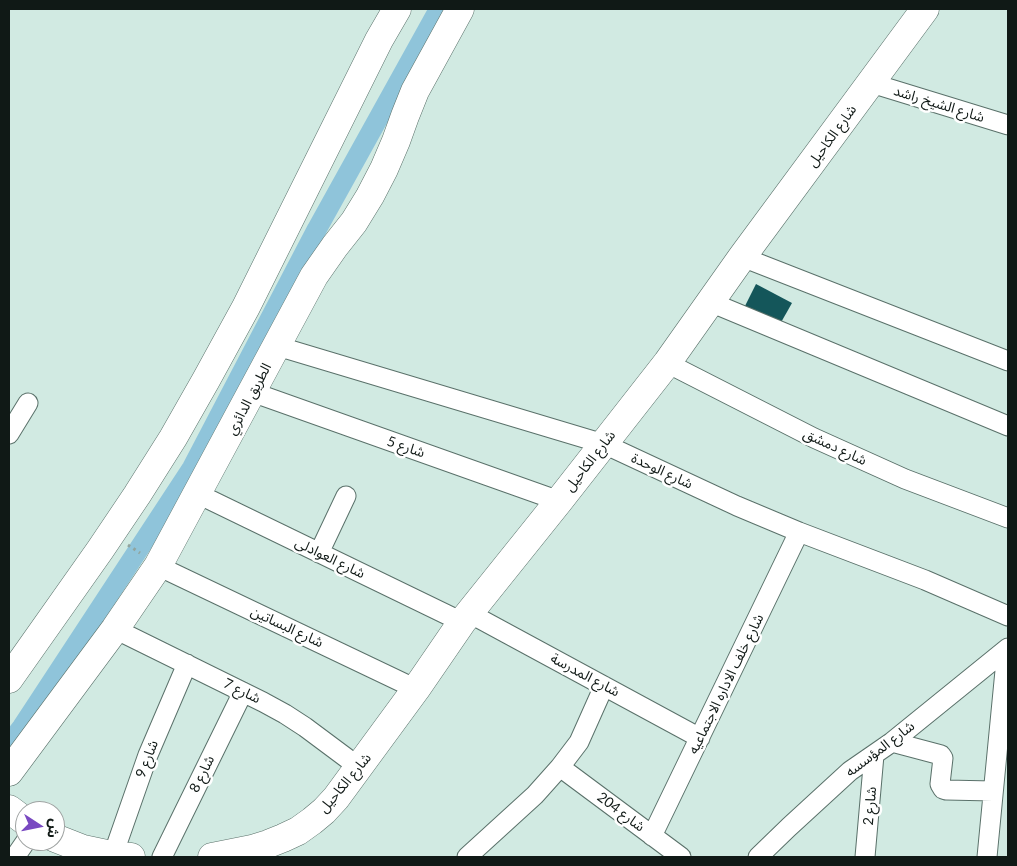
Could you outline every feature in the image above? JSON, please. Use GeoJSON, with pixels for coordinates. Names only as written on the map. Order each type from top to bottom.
{"type":"FeatureCollection","features":[{"type":"Feature","properties":{"kind":"street"},"geometry":{"type":"LineString","coordinates":[[9,679],[137,495],[187,413],[250,300],[379,40],[397,9]]}},
{"type":"Feature","properties":{"kind":"street","name":"الطريق الدائري"},"geometry":{"type":"LineString","coordinates":[[9,772],[115,629],[151,561],[198,494],[314,276],[354,222],[370,196],[396,141],[415,91],[460,9]]}},
{"type":"Feature","properties":{"kind":"street","name":"شارع الكاحيل"},"geometry":{"type":"LineString","coordinates":[[230,856],[268,844],[298,831],[324,811],[336,798],[360,768],[466,617],[667,363],[925,9]]}},
{"type":"Feature","properties":{"kind":"street","name":"شارع الشيخ راشد"},"geometry":{"type":"LineString","coordinates":[[870,83],[1008,125]]}},
{"type":"Feature","properties":{"kind":"street"},"geometry":{"type":"LineString","coordinates":[[742,258],[1008,361]]}},
{"type":"Feature","properties":{"kind":"street"},"geometry":{"type":"LineString","coordinates":[[710,302],[1008,426]]}},
{"type":"Feature","properties":{"kind":"street","name":"شارع الوحدة"},"geometry":{"type":"LineString","coordinates":[[277,346],[604,444],[720,498],[799,532],[925,580],[1008,616]]}},
{"type":"Feature","properties":{"kind":"street","name":"شارع دمشق"},"geometry":{"type":"LineString","coordinates":[[667,363],[814,438],[905,479],[1008,518]]}},
{"type":"Feature","properties":{"kind":"street","name":"شارع 5"},"geometry":{"type":"LineString","coordinates":[[252,392],[559,501]]}},
{"type":"Feature","properties":{"kind":"street"},"geometry":{"type":"LineString","coordinates":[[9,434],[28,403]]}},
{"type":"Feature","properties":{"kind":"street","name":"شارع العوادلى"},"geometry":{"type":"LineString","coordinates":[[198,494],[319,553],[466,617]]}},
{"type":"Feature","properties":{"kind":"street"},"geometry":{"type":"LineString","coordinates":[[319,553],[346,496]]}},
{"type":"Feature","properties":{"kind":"street","name":"شارع خلف الاداره الاجتماعيه"},"geometry":{"type":"LineString","coordinates":[[652,836],[799,532]]}},
{"type":"Feature","properties":{"kind":"street","name":"شارع البساتين"},"geometry":{"type":"LineString","coordinates":[[151,561],[416,689]]}},
{"type":"Feature","properties":{"kind":"street","name":"شارع المدرسة"},"geometry":{"type":"LineString","coordinates":[[466,617],[604,686],[700,738]]}},
{"type":"Feature","properties":{"kind":"street","name":"شارع 7"},"geometry":{"type":"LineString","coordinates":[[115,629],[285,714],[360,768]]}},
{"type":"Feature","properties":{"kind":"street"},"geometry":{"type":"LineString","coordinates":[[987,857],[1007,649]]}},
{"type":"Feature","properties":{"kind":"street","name":"شارع المؤسسه"},"geometry":{"type":"LineString","coordinates":[[758,857],[850,771],[892,742],[1007,649]]}},
{"type":"Feature","properties":{"kind":"street","name":"شارع 9"},"geometry":{"type":"LineString","coordinates":[[119,856],[148,755],[187,664]]}},
{"type":"Feature","properties":{"kind":"street"},"geometry":{"type":"LineString","coordinates":[[467,857],[535,796],[560,767],[578,742],[604,686]]}},
{"type":"Feature","properties":{"kind":"street","name":"شارع 8"},"geometry":{"type":"LineString","coordinates":[[162,857],[243,692]]}},
{"type":"Feature","properties":{"kind":"street"},"geometry":{"type":"LineString","coordinates":[[892,742],[941,755],[943,758],[940,784],[943,789],[993,791]]}},
{"type":"Feature","properties":{"kind":"street","name":"شارع 2"},"geometry":{"type":"LineString","coordinates":[[865,857],[874,755]]}},
{"type":"Feature","properties":{"kind":"street","name":"شارع 204"},"geometry":{"type":"LineString","coordinates":[[560,767],[681,857]]}},
{"type":"Feature","properties":{"kind":"street"},"geometry":{"type":"LineString","coordinates":[[65,847],[119,856]]}},
{"type":"Feature","properties":{"kind":"path"},"geometry":{"type":"LineString","coordinates":[[122,540],[151,561]]}},
{"type":"Feature","properties":{"kind":"building"},"geometry":{"type":"Polygon","coordinates":[[[756,284],[792,303],[779,326],[744,308],[756,284]]]}},
{"type":"Feature","properties":{"kind":"waterway"},"geometry":{"type":"LineString","coordinates":[[9,744],[192,468],[317,229],[439,9]]}}]}
